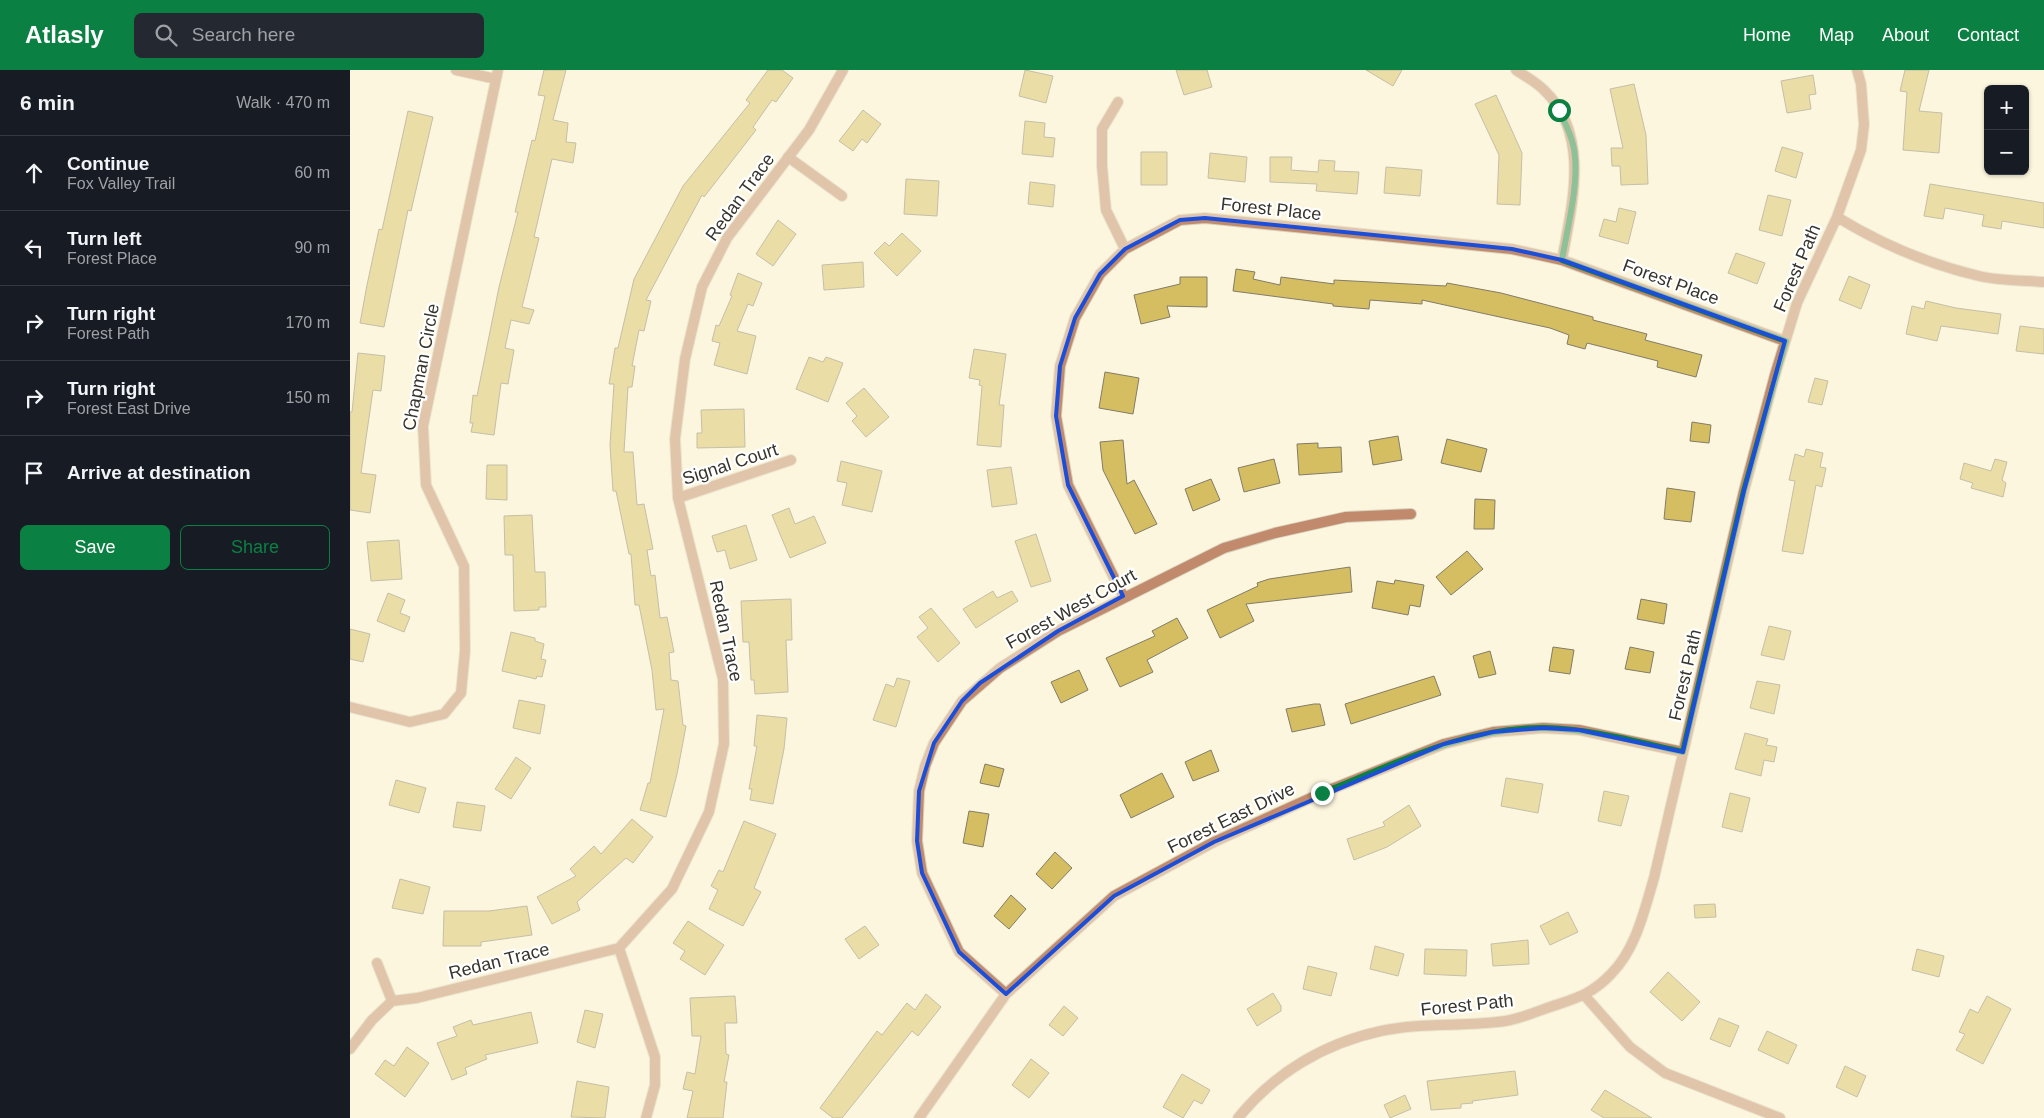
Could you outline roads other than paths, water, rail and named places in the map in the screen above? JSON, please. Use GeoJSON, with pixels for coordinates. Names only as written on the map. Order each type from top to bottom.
{"type":"FeatureCollection","features":[{"type":"Feature","properties":{"kind":"street"},"geometry":{"type":"LineString","coordinates":[[456,70],[497,74]]}},
{"type":"Feature","properties":{"kind":"street","name":"Redan Trace"},"geometry":{"type":"LineString","coordinates":[[392,1001],[417,998],[619,948],[672,889],[709,812],[724,744],[722,679],[678,498],[675,439],[685,359],[702,287],[727,238],[809,130],[843,70]]}},
{"type":"Feature","properties":{"kind":"street"},"geometry":{"type":"LineString","coordinates":[[1516,70],[1544,90],[1559,110],[1570,132],[1575,157],[1571,209],[1562,260]]}},
{"type":"Feature","properties":{"kind":"street","name":"Forest Path"},"geometry":{"type":"LineString","coordinates":[[1238,1118],[1270,1085],[1290,1070],[1334,1046],[1357,1037],[1406,1027],[1507,1021],[1585,996],[1612,974],[1634,941],[1654,878],[1744,491],[1786,341],[1797,303],[1837,217],[1862,150],[1864,125],[1861,84],[1857,70]]}},
{"type":"Feature","properties":{"kind":"street","name":"Chapman Circle"},"geometry":{"type":"LineString","coordinates":[[350,707],[410,722],[444,714],[461,693],[465,633],[464,566],[426,485],[423,426],[497,74]]}},
{"type":"Feature","properties":{"kind":"street"},"geometry":{"type":"LineString","coordinates":[[1118,102],[1102,129],[1102,166],[1106,210],[1125,249]]}},
{"type":"Feature","properties":{"kind":"street"},"geometry":{"type":"LineString","coordinates":[[788,157],[842,196]]}},
{"type":"Feature","properties":{"kind":"street"},"geometry":{"type":"LineString","coordinates":[[1837,217],[1876,240],[1904,253],[1961,271],[1980,276],[2044,282]]}},
{"type":"Feature","properties":{"kind":"street","name":"Forest Place"},"geometry":{"type":"LineString","coordinates":[[1123,596],[1068,485],[1056,416],[1060,366],[1075,318],[1100,274],[1125,249],[1180,220],[1205,218],[1512,249],[1562,260],[1786,341]]}},
{"type":"Feature","properties":{"kind":"street","name":"Signal Court"},"geometry":{"type":"LineString","coordinates":[[678,498],[791,460]]}},
{"type":"Feature","properties":{"kind":"street","name":"Forest West Court"},"geometry":{"type":"LineString","coordinates":[[1006,994],[959,952],[922,873],[916,841],[916,816],[925,766],[934,743],[946,721],[980,683],[1058,631],[1123,596],[1224,548],[1275,533],[1346,517],[1411,514]]}},
{"type":"Feature","properties":{"kind":"street","name":"Forest East Drive"},"geometry":{"type":"LineString","coordinates":[[919,1118],[1006,994],[1114,896],[1223,838],[1322,793],[1444,744],[1493,732],[1544,728],[1579,730],[1683,752]]}},
{"type":"Feature","properties":{"kind":"street"},"geometry":{"type":"LineString","coordinates":[[619,948],[655,1057],[655,1085],[646,1118]]}},
{"type":"Feature","properties":{"kind":"street"},"geometry":{"type":"LineString","coordinates":[[350,1049],[372,1020],[392,1001],[378,963]]}},
{"type":"Feature","properties":{"kind":"street"},"geometry":{"type":"LineString","coordinates":[[1585,996],[1630,1047],[1665,1073],[1780,1118]]}}]}
